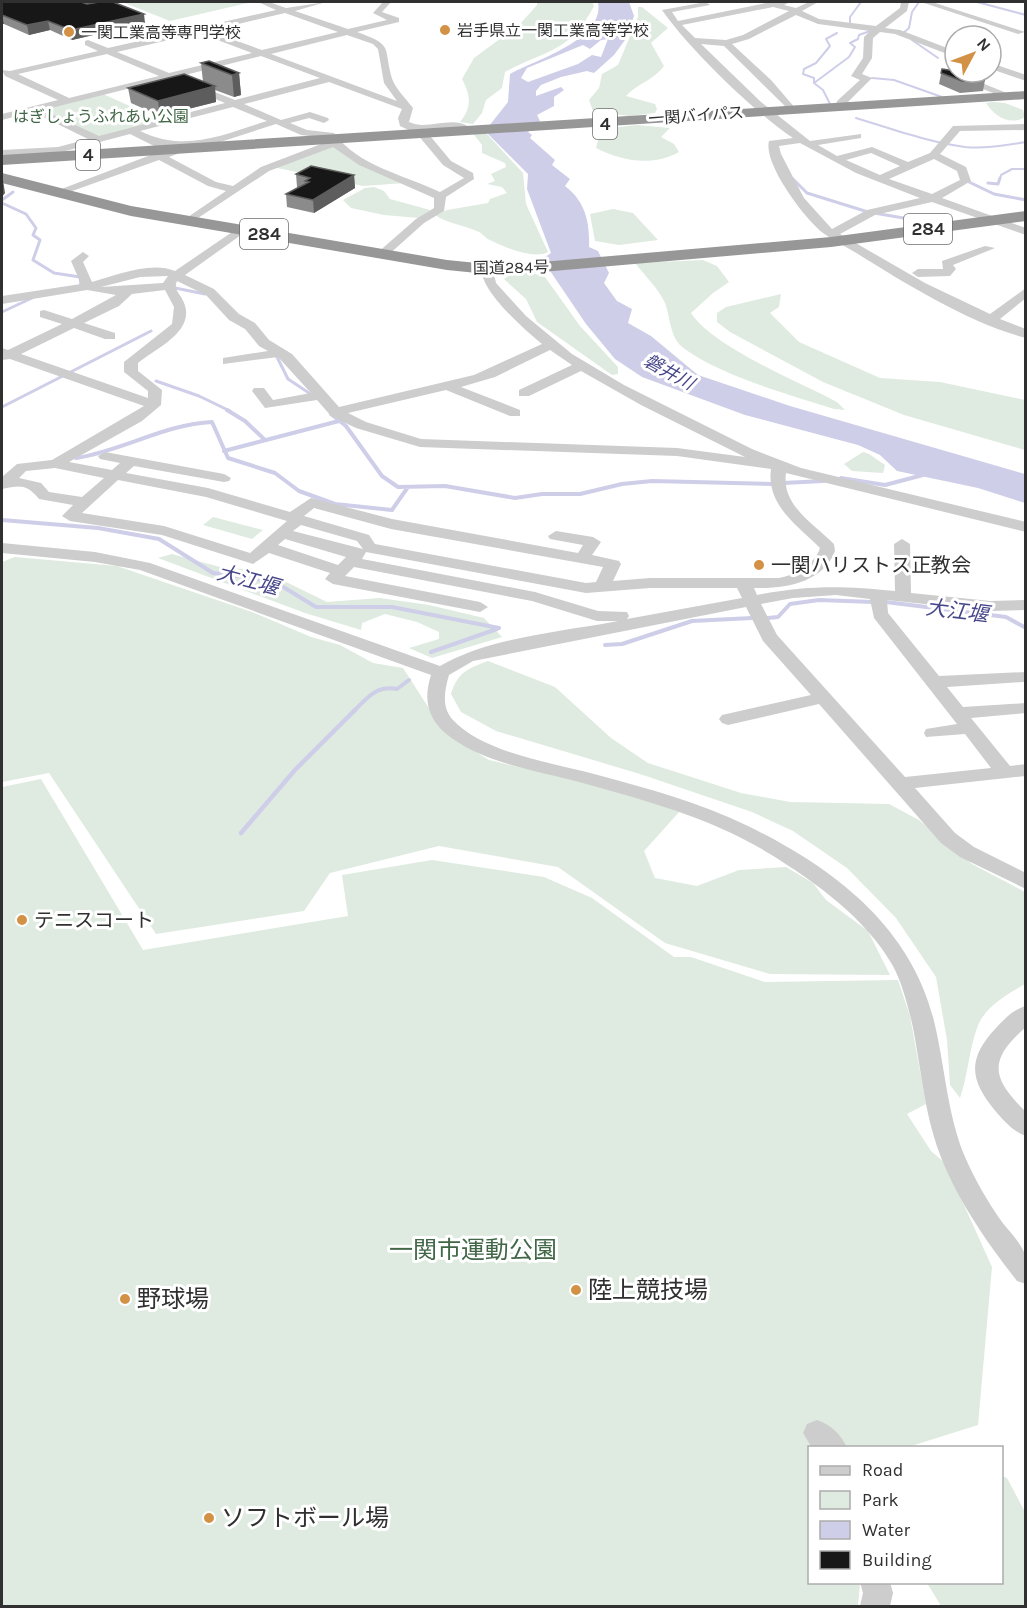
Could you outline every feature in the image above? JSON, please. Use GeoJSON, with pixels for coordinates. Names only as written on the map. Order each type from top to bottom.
{"type":"FeatureCollection","features":[{"type":"Feature","properties":{"kind":"highway","name":"一関バイパス"},"geometry":{"type":"LineString","coordinates":[[768,112],[1026,96]]}},
{"type":"Feature","properties":{"kind":"highway","name":"一関バイパス"},"geometry":{"type":"LineString","coordinates":[[2,160],[1026,96]]}},
{"type":"Feature","properties":{"kind":"highway","name":"国道284号"},"geometry":{"type":"LineString","coordinates":[[2,178],[131,211],[382,254],[487,269],[530,268],[836,239],[1026,216]]}},
{"type":"Feature","properties":{"kind":"street"},"geometry":{"type":"LineString","coordinates":[[5,72],[322,2]]}},
{"type":"Feature","properties":{"kind":"street"},"geometry":{"type":"LineString","coordinates":[[2,117],[396,20],[377,13],[387,2]]}},
{"type":"Feature","properties":{"kind":"street"},"geometry":{"type":"LineString","coordinates":[[656,7],[666,10],[719,2]]}},
{"type":"Feature","properties":{"kind":"street"},"geometry":{"type":"LineString","coordinates":[[676,24],[767,3],[786,2]]}},
{"type":"Feature","properties":{"kind":"street"},"geometry":{"type":"LineString","coordinates":[[693,41],[726,43],[746,37],[773,24],[794,10],[814,2]]}},
{"type":"Feature","properties":{"kind":"street"},"geometry":{"type":"LineString","coordinates":[[842,106],[842,101],[867,78],[856,76],[867,65],[871,47],[868,36],[904,9],[905,2]]}},
{"type":"Feature","properties":{"kind":"street"},"geometry":{"type":"LineString","coordinates":[[926,2],[1023,32]]}},
{"type":"Feature","properties":{"kind":"street"},"geometry":{"type":"LineString","coordinates":[[261,3],[376,42],[382,48],[389,83],[408,108]]}},
{"type":"Feature","properties":{"kind":"street"},"geometry":{"type":"LineString","coordinates":[[767,3],[794,10],[818,21],[908,35],[942,49]]}},
{"type":"Feature","properties":{"kind":"street"},"geometry":{"type":"LineString","coordinates":[[666,10],[676,24],[717,64],[768,112],[806,142],[836,159],[882,178],[1026,232]]}},
{"type":"Feature","properties":{"kind":"street"},"geometry":{"type":"LineString","coordinates":[[190,20],[201,18]]}},
{"type":"Feature","properties":{"kind":"street"},"geometry":{"type":"LineString","coordinates":[[773,24],[808,24],[818,21]]}},
{"type":"Feature","properties":{"kind":"street"},"geometry":{"type":"LineString","coordinates":[[179,22],[408,108]]}},
{"type":"Feature","properties":{"kind":"street"},"geometry":{"type":"LineString","coordinates":[[1003,37],[1023,32]]}},
{"type":"Feature","properties":{"kind":"street"},"geometry":{"type":"LineString","coordinates":[[76,46],[111,38]]}},
{"type":"Feature","properties":{"kind":"street"},"geometry":{"type":"LineString","coordinates":[[88,43],[294,129],[310,135],[330,135],[332,141],[375,169],[440,196]]}},
{"type":"Feature","properties":{"kind":"street"},"geometry":{"type":"LineString","coordinates":[[726,43],[768,82],[791,109]]}},
{"type":"Feature","properties":{"kind":"street"},"geometry":{"type":"LineString","coordinates":[[2,63],[12,60]]}},
{"type":"Feature","properties":{"kind":"street"},"geometry":{"type":"LineString","coordinates":[[107,64],[127,60]]}},
{"type":"Feature","properties":{"kind":"street"},"geometry":{"type":"LineString","coordinates":[[717,64],[742,60]]}},
{"type":"Feature","properties":{"kind":"street"},"geometry":{"type":"LineString","coordinates":[[1003,70],[1026,78]]}},
{"type":"Feature","properties":{"kind":"street"},"geometry":{"type":"LineString","coordinates":[[5,72],[68,101]]}},
{"type":"Feature","properties":{"kind":"street"},"geometry":{"type":"LineString","coordinates":[[2,153],[58,150],[328,79]]}},
{"type":"Feature","properties":{"kind":"street"},"geometry":{"type":"LineString","coordinates":[[978,84],[1009,96]]}},
{"type":"Feature","properties":{"kind":"street"},"geometry":{"type":"LineString","coordinates":[[408,108],[403,121],[421,134],[447,163],[470,177],[440,196]]}},
{"type":"Feature","properties":{"kind":"street"},"geometry":{"type":"LineString","coordinates":[[34,109],[97,140]]}},
{"type":"Feature","properties":{"kind":"street"},"geometry":{"type":"LineString","coordinates":[[57,193],[169,151],[310,115],[328,119],[294,129]]}},
{"type":"Feature","properties":{"kind":"street"},"geometry":{"type":"LineString","coordinates":[[882,178],[934,155],[957,128],[1026,127]]}},
{"type":"Feature","properties":{"kind":"street"},"geometry":{"type":"LineString","coordinates":[[131,131],[169,151],[212,184],[234,189]]}},
{"type":"Feature","properties":{"kind":"street"},"geometry":{"type":"LineString","coordinates":[[857,136],[773,143],[775,155],[787,180],[809,211],[836,239],[904,278],[956,306],[1026,334]]}},
{"type":"Feature","properties":{"kind":"street"},"geometry":{"type":"LineString","coordinates":[[189,221],[265,169],[332,141]]}},
{"type":"Feature","properties":{"kind":"street"},"geometry":{"type":"LineString","coordinates":[[836,159],[872,150],[910,167]]}},
{"type":"Feature","properties":{"kind":"street"},"geometry":{"type":"LineString","coordinates":[[836,239],[871,212],[934,198],[966,181],[962,170],[934,155]]}},
{"type":"Feature","properties":{"kind":"street"},"geometry":{"type":"LineString","coordinates":[[382,254],[420,221],[440,209],[440,196]]}},
{"type":"Feature","properties":{"kind":"street"},"geometry":{"type":"LineString","coordinates":[[55,464],[137,418],[154,405],[155,390],[131,372],[131,362],[167,336],[181,318],[181,308],[169,286],[169,281],[242,230]]}},
{"type":"Feature","properties":{"kind":"street"},"geometry":{"type":"LineString","coordinates":[[904,278],[921,272],[946,273],[950,269],[946,264],[989,248]]}},
{"type":"Feature","properties":{"kind":"street"},"geometry":{"type":"LineString","coordinates":[[83,256],[77,261],[90,286]]}},
{"type":"Feature","properties":{"kind":"street"},"geometry":{"type":"LineString","coordinates":[[487,269],[488,280],[517,316],[582,366],[636,397],[779,466]]}},
{"type":"Feature","properties":{"kind":"street"},"geometry":{"type":"LineString","coordinates":[[2,300],[90,286],[140,273],[168,272],[177,274],[210,292],[234,317],[250,326],[264,343],[280,353],[336,413],[360,425],[420,442],[677,452],[779,466],[1026,527]]}},
{"type":"Feature","properties":{"kind":"street"},"geometry":{"type":"LineString","coordinates":[[90,286],[128,291],[169,286]]}},
{"type":"Feature","properties":{"kind":"street"},"geometry":{"type":"LineString","coordinates":[[4,355],[122,299],[128,291]]}},
{"type":"Feature","properties":{"kind":"street"},"geometry":{"type":"LineString","coordinates":[[990,320],[1026,292]]}},
{"type":"Feature","properties":{"kind":"street"},"geometry":{"type":"LineString","coordinates":[[1009,305],[1026,310]]}},
{"type":"Feature","properties":{"kind":"street"},"geometry":{"type":"LineString","coordinates":[[44,314],[110,336]]}},
{"type":"Feature","properties":{"kind":"street"},"geometry":{"type":"LineString","coordinates":[[1011,328],[1026,320]]}},
{"type":"Feature","properties":{"kind":"street"},"geometry":{"type":"LineString","coordinates":[[336,413],[387,396],[448,386],[492,373],[553,343]]}},
{"type":"Feature","properties":{"kind":"street"},"geometry":{"type":"LineString","coordinates":[[228,362],[280,353]]}},
{"type":"Feature","properties":{"kind":"street"},"geometry":{"type":"LineString","coordinates":[[4,355],[154,405]]}},
{"type":"Feature","properties":{"kind":"street"},"geometry":{"type":"LineString","coordinates":[[524,393],[582,366]]}},
{"type":"Feature","properties":{"kind":"street"},"geometry":{"type":"LineString","coordinates":[[448,386],[470,397],[515,412]]}},
{"type":"Feature","properties":{"kind":"street"},"geometry":{"type":"LineString","coordinates":[[259,390],[270,405],[320,395]]}},
{"type":"Feature","properties":{"kind":"street"},"geometry":{"type":"LineString","coordinates":[[105,456],[224,478]]}},
{"type":"Feature","properties":{"kind":"street"},"geometry":{"type":"LineString","coordinates":[[131,461],[70,516],[164,531],[253,559],[310,503],[391,524],[613,564],[602,587]]}},
{"type":"Feature","properties":{"kind":"street"},"geometry":{"type":"LineString","coordinates":[[3,484],[22,467],[55,464],[208,493],[363,538],[358,556]]}},
{"type":"Feature","properties":{"kind":"street"},"geometry":{"type":"LineString","coordinates":[[266,547],[438,561],[586,588],[650,583],[786,583],[798,579],[822,562],[828,547],[813,530],[790,513],[782,499],[777,473],[779,466]]}},
{"type":"Feature","properties":{"kind":"street"},"geometry":{"type":"LineString","coordinates":[[208,493],[236,467]]}},
{"type":"Feature","properties":{"kind":"street"},"geometry":{"type":"LineString","coordinates":[[3,484],[36,486],[44,496],[86,502]]}},
{"type":"Feature","properties":{"kind":"street"},"geometry":{"type":"LineString","coordinates":[[391,524],[333,579],[480,607]]}},
{"type":"Feature","properties":{"kind":"street"},"geometry":{"type":"LineString","coordinates":[[282,533],[427,576],[535,597],[597,616],[625,616],[634,623]]}},
{"type":"Feature","properties":{"kind":"street"},"geometry":{"type":"LineString","coordinates":[[414,595],[457,536]]}},
{"type":"Feature","properties":{"kind":"street"},"geometry":{"type":"LineString","coordinates":[[556,536],[593,542],[582,559]]}},
{"type":"Feature","properties":{"kind":"street"},"geometry":{"type":"LineString","coordinates":[[902,544],[903,596]]}},
{"type":"Feature","properties":{"kind":"street"},"geometry":{"type":"LineString","coordinates":[[2,548],[95,557],[144,566],[441,672]]}},
{"type":"Feature","properties":{"kind":"street"},"geometry":{"type":"LineString","coordinates":[[535,597],[546,582]]}},
{"type":"Feature","properties":{"kind":"street"},"geometry":{"type":"LineString","coordinates":[[743,583],[769,637],[948,838],[966,852],[1026,882]]}},
{"type":"Feature","properties":{"kind":"street"},"geometry":{"type":"LineString","coordinates":[[1026,605],[990,606],[878,593],[825,591],[751,600],[467,657],[441,672],[434,689],[434,704],[444,723],[488,751],[701,811],[765,840],[829,882],[887,939],[912,983],[922,1015],[946,1137],[958,1166],[991,1228],[1026,1273]]}},
{"type":"Feature","properties":{"kind":"street"},"geometry":{"type":"LineString","coordinates":[[878,593],[880,614],[1004,771]]}},
{"type":"Feature","properties":{"kind":"street"},"geometry":{"type":"LineString","coordinates":[[934,681],[1023,677]]}},
{"type":"Feature","properties":{"kind":"street"},"geometry":{"type":"LineString","coordinates":[[728,718],[823,698]]}},
{"type":"Feature","properties":{"kind":"street"},"geometry":{"type":"LineString","coordinates":[[959,713],[1026,708]]}},
{"type":"Feature","properties":{"kind":"street"},"geometry":{"type":"LineString","coordinates":[[933,733],[971,728]]}},
{"type":"Feature","properties":{"kind":"street"},"geometry":{"type":"LineString","coordinates":[[900,784],[1026,770]]}},
{"type":"Feature","properties":{"kind":"street"},"geometry":{"type":"LineString","coordinates":[[1026,1014],[1007,1029],[987,1051],[984,1068],[989,1084],[1011,1114],[1026,1127]]}},
{"type":"Feature","properties":{"kind":"street"},"geometry":{"type":"LineString","coordinates":[[875,1606],[878,1593],[876,1584]]}},
{"type":"Feature","properties":{"kind":"green space"},"geometry":{"type":"Polygon","coordinates":[[[252,2],[170,21],[125,3],[252,2]]]}},
{"type":"Feature","properties":{"kind":"green space"},"geometry":{"type":"Polygon","coordinates":[[[537,2],[592,2],[594,6],[576,33],[566,42],[505,72],[502,88],[486,100],[482,113],[473,124],[460,122],[467,111],[469,101],[462,79],[474,58],[520,24],[537,5],[537,2]]]}},
{"type":"Feature","properties":{"kind":"green space"},"geometry":{"type":"Polygon","coordinates":[[[638,7],[642,7],[668,28],[651,43],[664,66],[656,75],[626,96],[655,104],[657,109],[655,113],[629,116],[593,111],[589,100],[599,88],[602,74],[618,65],[638,17],[638,7]]]}},
{"type":"Feature","properties":{"kind":"green space","name":"はぎしょうふれあい公園"},"geometry":{"type":"Polygon","coordinates":[[[103,94],[163,121],[98,138],[38,110],[103,94]]]}},
{"type":"Feature","properties":{"kind":"green space"},"geometry":{"type":"Polygon","coordinates":[[[986,103],[1005,103],[1023,110],[1025,117],[1014,121],[1003,119],[986,103]]]}},
{"type":"Feature","properties":{"kind":"green space"},"geometry":{"type":"Polygon","coordinates":[[[637,125],[670,128],[661,137],[674,144],[679,152],[669,157],[648,161],[627,159],[596,148],[601,129],[637,125]]]}},
{"type":"Feature","properties":{"kind":"green space"},"geometry":{"type":"Polygon","coordinates":[[[472,132],[486,133],[523,173],[526,204],[548,252],[527,254],[510,249],[488,239],[479,232],[435,215],[447,210],[488,203],[490,199],[507,193],[502,187],[487,184],[495,181],[491,174],[506,167],[505,163],[482,153],[482,145],[472,132]]]}},
{"type":"Feature","properties":{"kind":"green space"},"geometry":{"type":"Polygon","coordinates":[[[332,144],[405,183],[363,186],[273,167],[332,144]]]}},
{"type":"Feature","properties":{"kind":"green space"},"geometry":{"type":"Polygon","coordinates":[[[374,187],[384,191],[390,199],[430,210],[419,218],[384,215],[351,208],[343,200],[365,188],[374,187]]]}},
{"type":"Feature","properties":{"kind":"green space"},"geometry":{"type":"Polygon","coordinates":[[[613,209],[633,213],[658,240],[619,245],[595,241],[590,214],[613,209]]]}},
{"type":"Feature","properties":{"kind":"green space"},"geometry":{"type":"Polygon","coordinates":[[[703,260],[717,266],[729,282],[691,313],[702,326],[737,351],[837,402],[845,410],[834,409],[733,375],[696,356],[677,342],[662,298],[635,263],[703,260]]]}},
{"type":"Feature","properties":{"kind":"green space"},"geometry":{"type":"Polygon","coordinates":[[[529,272],[545,277],[580,326],[618,367],[618,374],[612,375],[537,322],[526,299],[504,279],[510,275],[529,272]]]}},
{"type":"Feature","properties":{"kind":"green space"},"geometry":{"type":"Polygon","coordinates":[[[781,294],[779,307],[770,313],[799,342],[880,378],[940,382],[1025,400],[1025,450],[904,415],[823,382],[730,332],[717,322],[717,313],[726,307],[781,294]]]}},
{"type":"Feature","properties":{"kind":"green space"},"geometry":{"type":"Polygon","coordinates":[[[863,452],[885,465],[883,473],[852,471],[844,464],[863,452]]]}},
{"type":"Feature","properties":{"kind":"green space"},"geometry":{"type":"Polygon","coordinates":[[[213,517],[263,530],[252,539],[203,525],[213,517]]]}},
{"type":"Feature","properties":{"kind":"green space"},"geometry":{"type":"Polygon","coordinates":[[[172,554],[220,567],[244,569],[284,581],[327,602],[380,598],[429,605],[484,618],[502,637],[432,658],[409,648],[439,639],[439,632],[417,622],[385,614],[362,623],[361,630],[305,613],[158,558],[172,554]]]}},
{"type":"Feature","properties":{"kind":"green space"},"geometry":{"type":"Polygon","coordinates":[[[15,557],[117,566],[252,612],[311,637],[340,645],[373,663],[403,668],[445,733],[489,760],[587,783],[681,810],[644,851],[655,878],[697,886],[739,870],[786,867],[813,883],[826,900],[868,931],[890,975],[770,974],[665,943],[558,867],[439,846],[330,873],[304,911],[156,934],[49,773],[2,782],[2,562],[15,557]]]}},
{"type":"Feature","properties":{"kind":"green space"},"geometry":{"type":"Polygon","coordinates":[[[488,661],[555,687],[611,738],[648,763],[741,793],[790,802],[889,804],[919,820],[972,864],[1025,892],[1025,984],[997,1002],[980,1020],[974,1036],[960,1098],[950,1085],[947,1040],[936,977],[896,918],[847,868],[793,831],[752,812],[640,774],[496,731],[461,712],[451,694],[457,681],[464,672],[488,661]]]}},
{"type":"Feature","properties":{"kind":"green space","name":"一関市運動公園"},"geometry":{"type":"Polygon","coordinates":[[[41,779],[143,950],[348,916],[342,875],[432,860],[544,877],[592,898],[674,957],[691,957],[765,982],[898,980],[910,1016],[926,1104],[907,1114],[931,1151],[945,1163],[992,1267],[978,1425],[911,1446],[808,1446],[808,1584],[860,1584],[858,1606],[2,1606],[2,787],[41,779]]]}},
{"type":"Feature","properties":{"kind":"green space"},"geometry":{"type":"Polygon","coordinates":[[[1003,1476],[1007,1478],[1025,1512],[1025,1606],[941,1606],[928,1584],[1003,1584],[1003,1476]]]}},
{"type":"Feature","properties":{"kind":"water","name":"磐井川"},"geometry":{"type":"Polygon","coordinates":[[[598,2],[629,2],[634,16],[625,40],[614,55],[594,73],[587,71],[561,77],[541,85],[536,91],[536,96],[561,87],[564,90],[554,97],[554,106],[537,115],[540,121],[528,132],[532,135],[530,138],[555,160],[552,165],[570,179],[565,186],[582,205],[587,221],[589,247],[598,251],[609,273],[604,283],[617,301],[632,309],[628,323],[651,336],[698,375],[790,406],[1025,474],[1025,503],[978,488],[897,471],[880,455],[858,445],[745,415],[642,377],[615,359],[586,324],[542,259],[551,253],[527,189],[528,174],[485,131],[508,102],[510,74],[551,55],[580,38],[591,27],[597,15],[598,2]],[[608,39],[601,40],[590,49],[583,45],[527,68],[521,78],[528,82],[578,64],[592,55],[601,57],[608,39]]]}},
{"type":"Feature","properties":{"kind":"building"},"geometry":{"type":"Polygon","coordinates":[[[2,2],[81,2],[87,4],[113,2],[144,14],[71,30],[48,21],[27,25],[2,15],[2,2]]]}},
{"type":"Feature","properties":{"kind":"building"},"geometry":{"type":"Polygon","coordinates":[[[209,61],[239,73],[232,75],[201,63],[209,61]]]}},
{"type":"Feature","properties":{"kind":"building"},"geometry":{"type":"Polygon","coordinates":[[[184,74],[215,86],[158,101],[128,88],[184,74]]]}},
{"type":"Feature","properties":{"kind":"building"},"geometry":{"type":"Polygon","coordinates":[[[311,166],[354,175],[313,200],[286,194],[309,182],[305,181],[310,178],[296,174],[311,166]]]}},
{"type":"Feature","properties":{"kind":"waterway"},"geometry":{"type":"LineString","coordinates":[[850,26],[850,17],[861,2]]}},
{"type":"Feature","properties":{"kind":"waterway"},"geometry":{"type":"LineString","coordinates":[[901,35],[909,28],[912,12],[919,2]]}},
{"type":"Feature","properties":{"kind":"waterway"},"geometry":{"type":"LineString","coordinates":[[977,2],[1026,15]]}},
{"type":"Feature","properties":{"kind":"waterway"},"geometry":{"type":"LineString","coordinates":[[814,83],[849,57],[855,47],[850,43],[858,39],[859,35],[870,31]]}},
{"type":"Feature","properties":{"kind":"waterway"},"geometry":{"type":"LineString","coordinates":[[814,83],[814,78],[803,74],[804,69],[816,63],[830,46],[826,39],[837,33]]}},
{"type":"Feature","properties":{"kind":"waterway"},"geometry":{"type":"LineString","coordinates":[[912,40],[938,58]]}},
{"type":"Feature","properties":{"kind":"waterway"},"geometry":{"type":"LineString","coordinates":[[872,78],[894,80],[942,97]]}},
{"type":"Feature","properties":{"kind":"waterway"},"geometry":{"type":"LineString","coordinates":[[814,83],[823,90],[830,104]]}},
{"type":"Feature","properties":{"kind":"waterway"},"geometry":{"type":"LineString","coordinates":[[856,118],[924,139],[965,147],[988,147],[1026,142]]}},
{"type":"Feature","properties":{"kind":"waterway"},"geometry":{"type":"LineString","coordinates":[[1000,179],[1001,175],[1012,169],[1026,169]]}},
{"type":"Feature","properties":{"kind":"waterway"},"geometry":{"type":"LineString","coordinates":[[988,183],[998,184],[1000,178]]}},
{"type":"Feature","properties":{"kind":"waterway"},"geometry":{"type":"LineString","coordinates":[[793,179],[807,193],[868,212],[939,224]]}},
{"type":"Feature","properties":{"kind":"waterway"},"geometry":{"type":"LineString","coordinates":[[969,182],[994,194],[1026,200]]}},
{"type":"Feature","properties":{"kind":"waterway"},"geometry":{"type":"LineString","coordinates":[[2,200],[13,192]]}},
{"type":"Feature","properties":{"kind":"waterway"},"geometry":{"type":"LineString","coordinates":[[2,203],[26,214],[36,228],[33,235],[40,240],[33,260],[54,273],[80,277],[81,286],[78,287]]}},
{"type":"Feature","properties":{"kind":"waterway"},"geometry":{"type":"LineString","coordinates":[[175,288],[205,294]]}},
{"type":"Feature","properties":{"kind":"waterway"},"geometry":{"type":"LineString","coordinates":[[2,312],[32,298]]}},
{"type":"Feature","properties":{"kind":"waterway"},"geometry":{"type":"LineString","coordinates":[[2,407],[151,331]]}},
{"type":"Feature","properties":{"kind":"waterway"},"geometry":{"type":"LineString","coordinates":[[276,355],[288,379],[315,397]]}},
{"type":"Feature","properties":{"kind":"waterway"},"geometry":{"type":"LineString","coordinates":[[156,381],[199,396],[230,411]]}},
{"type":"Feature","properties":{"kind":"waterway"},"geometry":{"type":"LineString","coordinates":[[227,410],[245,421],[265,440]]}},
{"type":"Feature","properties":{"kind":"waterway"},"geometry":{"type":"LineString","coordinates":[[331,414],[346,426],[382,476],[398,487],[445,486],[515,498],[542,494],[580,494],[622,484],[652,481],[772,484]]}},
{"type":"Feature","properties":{"kind":"waterway"},"geometry":{"type":"LineString","coordinates":[[225,451],[339,421]]}},
{"type":"Feature","properties":{"kind":"waterway"},"geometry":{"type":"LineString","coordinates":[[76,458],[110,450],[177,427],[212,422],[225,451]]}},
{"type":"Feature","properties":{"kind":"waterway"},"geometry":{"type":"LineString","coordinates":[[225,451],[228,458],[275,473],[299,491],[335,504],[392,510],[408,487]]}},
{"type":"Feature","properties":{"kind":"waterway"},"geometry":{"type":"LineString","coordinates":[[841,478],[885,485],[923,475]]}},
{"type":"Feature","properties":{"kind":"waterway"},"geometry":{"type":"LineString","coordinates":[[783,483],[824,481]]}},
{"type":"Feature","properties":{"kind":"waterway","name":"大江堰"},"geometry":{"type":"LineString","coordinates":[[2,520],[98,528],[159,539],[213,573],[254,578],[280,585],[316,607],[392,607],[499,628]]}},
{"type":"Feature","properties":{"kind":"waterway","name":"大江堰"},"geometry":{"type":"LineString","coordinates":[[768,618],[778,617],[790,604],[819,600],[873,602]]}},
{"type":"Feature","properties":{"kind":"waterway","name":"大江堰"},"geometry":{"type":"LineString","coordinates":[[886,602],[1006,617],[1026,628]]}},
{"type":"Feature","properties":{"kind":"waterway","name":"大江堰"},"geometry":{"type":"LineString","coordinates":[[605,645],[622,644],[692,621],[752,618]]}},
{"type":"Feature","properties":{"kind":"waterway"},"geometry":{"type":"LineString","coordinates":[[431,652],[497,629]]}},
{"type":"Feature","properties":{"kind":"waterway"},"geometry":{"type":"LineString","coordinates":[[241,833],[295,770],[363,702],[378,691],[397,689],[409,680]]}},
{"type":"Feature","properties":{"kind":"place","name":"岩手県立一関工業高等学校"},"geometry":{"type":"Point","coordinates":[445,30]}},
{"type":"Feature","properties":{"kind":"place","name":"一関工業高等専門学校"},"geometry":{"type":"Point","coordinates":[69,32]}},
{"type":"Feature","properties":{"kind":"place","name":"一関ハリストス正教会"},"geometry":{"type":"Point","coordinates":[759,565]}},
{"type":"Feature","properties":{"kind":"place","name":"テニスコート"},"geometry":{"type":"Point","coordinates":[22,920]}},
{"type":"Feature","properties":{"kind":"place","name":"陸上競技場"},"geometry":{"type":"Point","coordinates":[576,1290]}},
{"type":"Feature","properties":{"kind":"place","name":"野球場"},"geometry":{"type":"Point","coordinates":[125,1299]}},
{"type":"Feature","properties":{"kind":"place","name":"ソフトボール場"},"geometry":{"type":"Point","coordinates":[209,1518]}}]}
